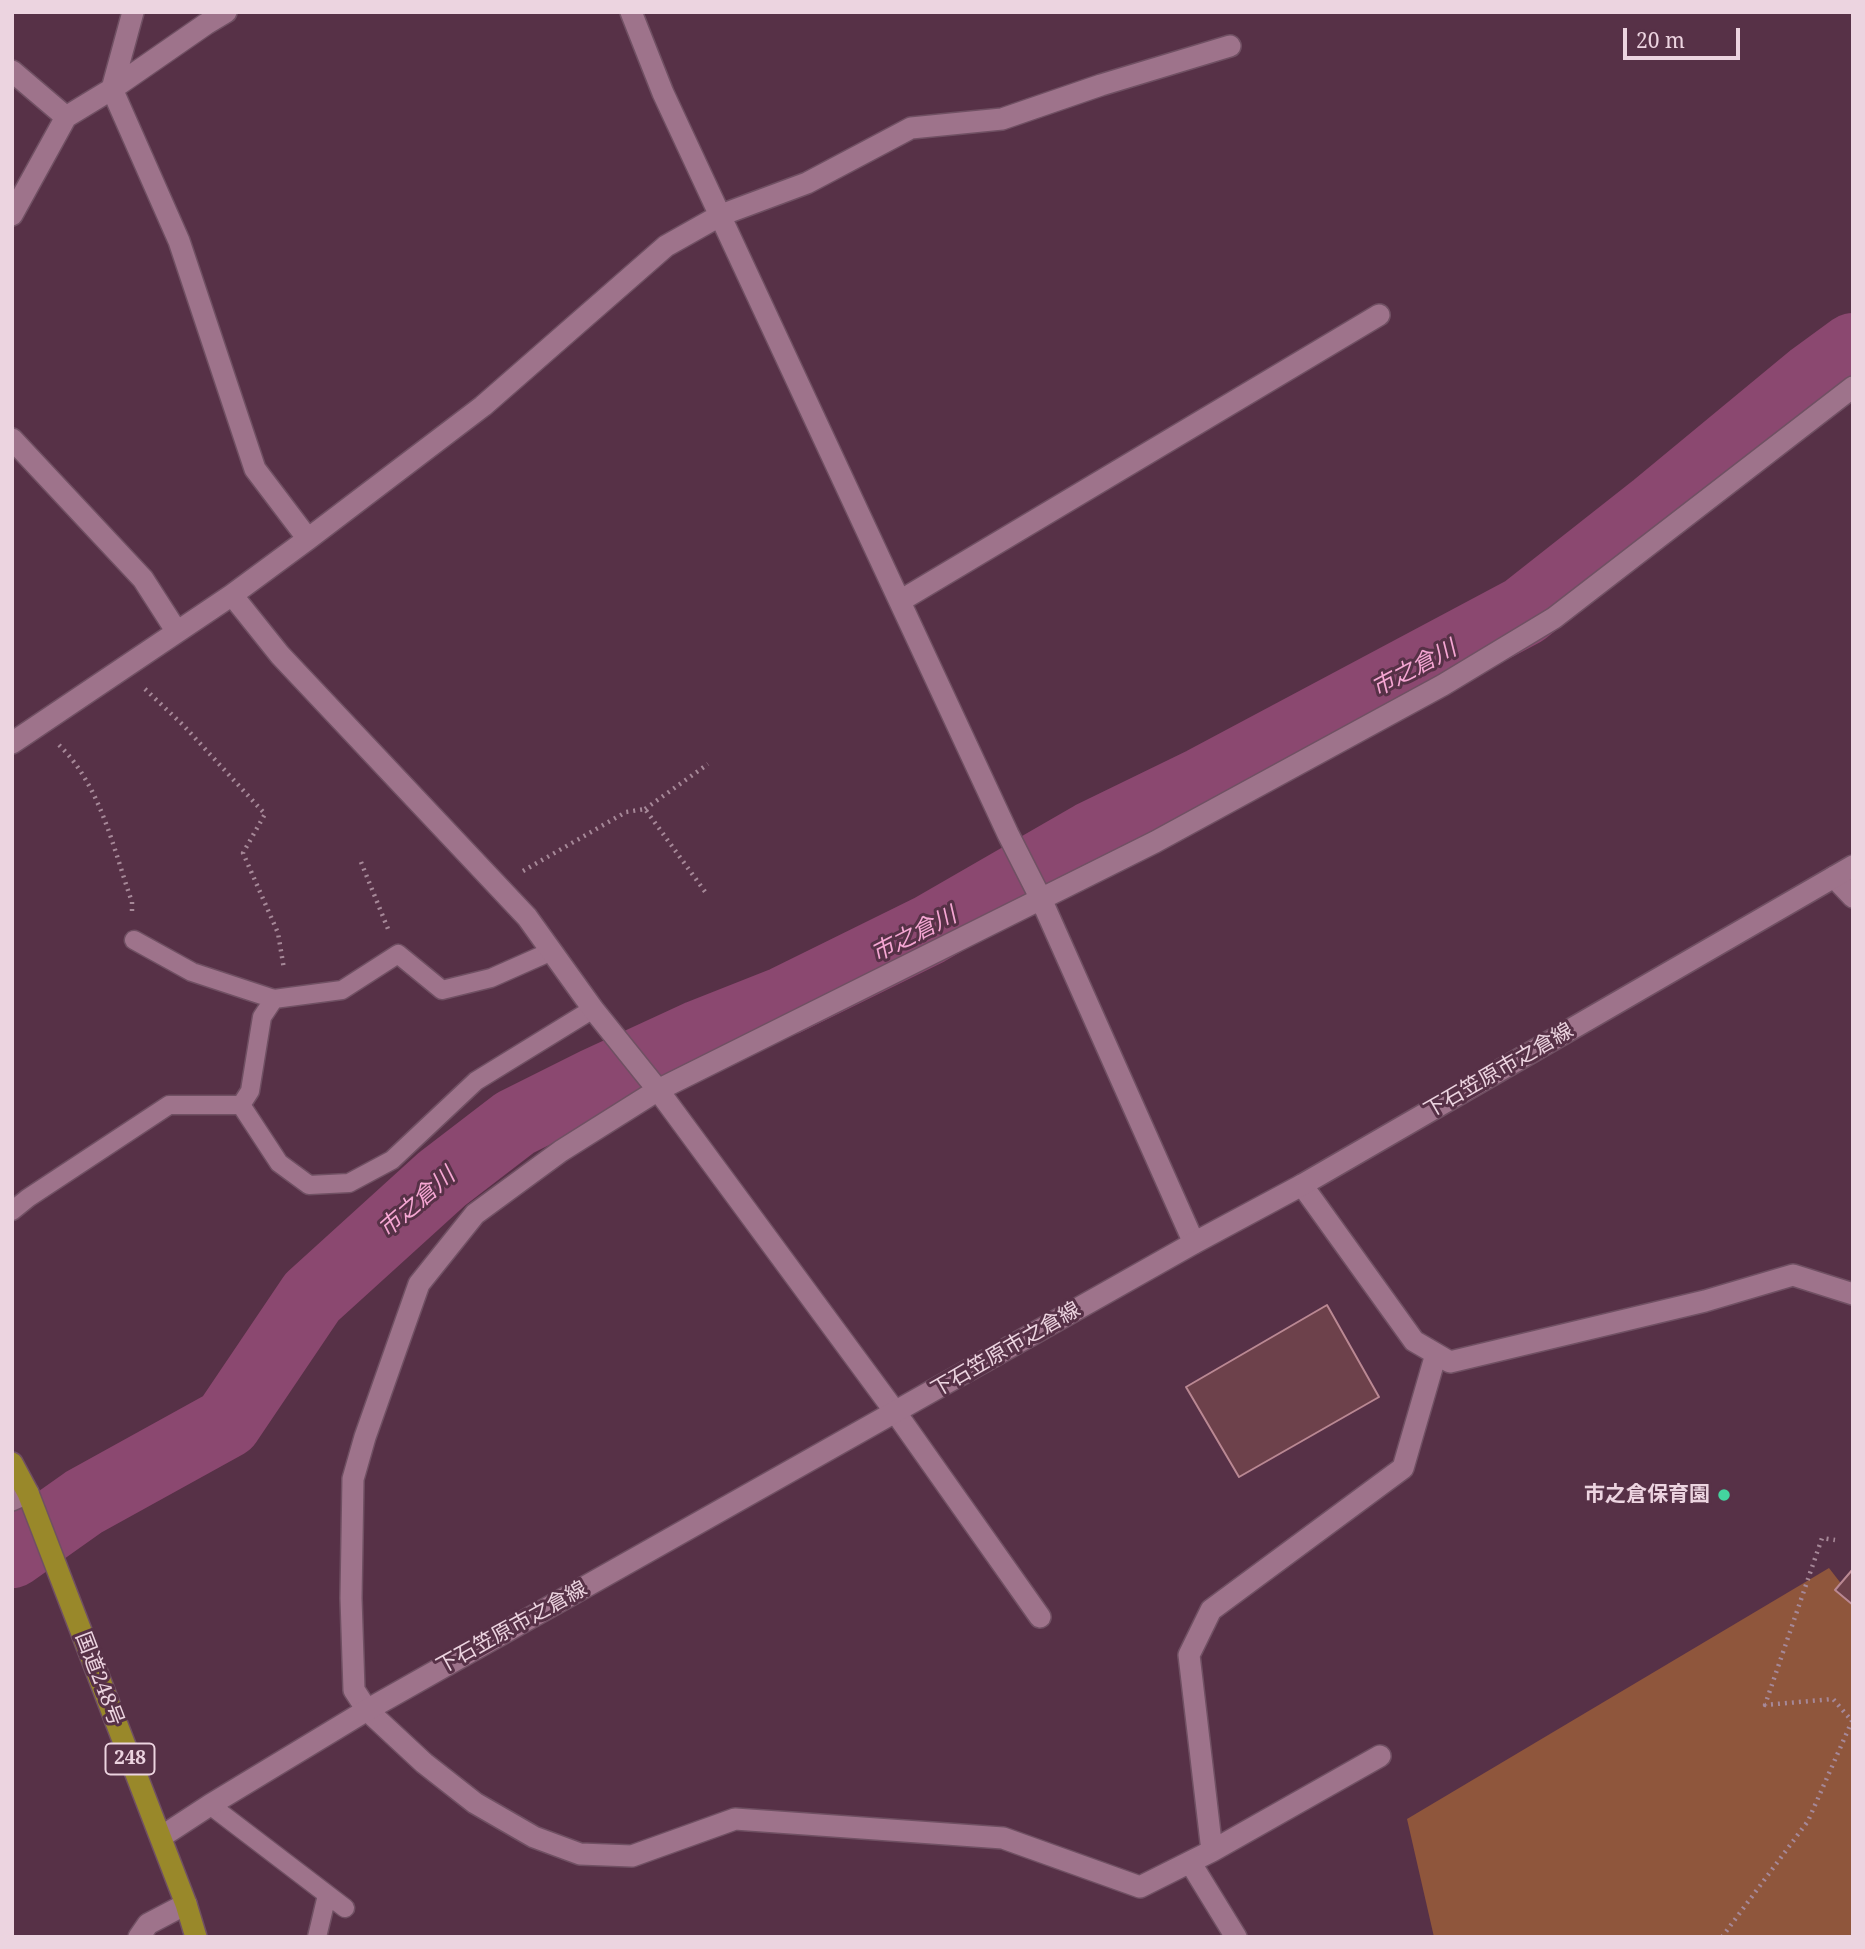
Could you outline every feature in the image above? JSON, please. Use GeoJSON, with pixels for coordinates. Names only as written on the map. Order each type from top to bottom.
{"type":"FeatureCollection","features":[{"type":"Feature","properties":{"kind":"highway","name":"国道248号"},"geometry":{"type":"LineString","coordinates":[[12,1462],[20,1497],[61,1582],[161,1838],[196,1937]]}},
{"type":"Feature","properties":{"kind":"street"},"geometry":{"type":"LineString","coordinates":[[133,12],[112,89],[179,241],[255,469],[307,539]]}},
{"type":"Feature","properties":{"kind":"street"},"geometry":{"type":"LineString","coordinates":[[12,215],[66,117],[226,12]]}},
{"type":"Feature","properties":{"kind":"street"},"geometry":{"type":"LineString","coordinates":[[631,12],[663,93],[1007,834],[1041,899],[1194,1243]]}},
{"type":"Feature","properties":{"kind":"street"},"geometry":{"type":"LineString","coordinates":[[12,743],[232,595],[483,406],[666,246],[721,215],[807,183],[911,128],[1002,119],[1101,85],[1230,46]]}},
{"type":"Feature","properties":{"kind":"street"},"geometry":{"type":"LineString","coordinates":[[12,71],[66,117]]}},
{"type":"Feature","properties":{"kind":"street"},"geometry":{"type":"LineString","coordinates":[[900,601],[1379,315]]}},
{"type":"Feature","properties":{"kind":"street"},"geometry":{"type":"LineString","coordinates":[[1380,1756],[1212,1851],[1140,1887],[1003,1839],[735,1819],[632,1856],[580,1854],[534,1837],[475,1803],[424,1763],[367,1710],[354,1690],[351,1598],[353,1479],[365,1437],[419,1284],[475,1213],[561,1151],[658,1090],[1155,842],[1443,685],[1554,618],[1853,387]]}},
{"type":"Feature","properties":{"kind":"street"},"geometry":{"type":"LineString","coordinates":[[12,439],[144,579],[177,632]]}},
{"type":"Feature","properties":{"kind":"street"},"geometry":{"type":"LineString","coordinates":[[232,595],[281,655],[527,917],[896,1413],[1040,1617]]}},
{"type":"Feature","properties":{"kind":"street","name":"下石笠原市之倉線"},"geometry":{"type":"LineString","coordinates":[[161,1838],[210,1805],[367,1710],[1194,1243],[1302,1185],[1853,866]]}},
{"type":"Feature","properties":{"kind":"street"},"geometry":{"type":"LineString","coordinates":[[1834,877],[1853,897]]}},
{"type":"Feature","properties":{"kind":"street"},"geometry":{"type":"LineString","coordinates":[[1302,1185],[1414,1341],[1450,1362],[1705,1301],[1793,1275],[1853,1294]]}},
{"type":"Feature","properties":{"kind":"street"},"geometry":{"type":"LineString","coordinates":[[1212,1851],[1189,1655],[1211,1610],[1403,1468],[1436,1353]]}},
{"type":"Feature","properties":{"kind":"street"},"geometry":{"type":"LineString","coordinates":[[1189,1862],[1236,1937]]}},
{"type":"Feature","properties":{"kind":"street"},"geometry":{"type":"LineString","coordinates":[[139,1937],[148,1924],[186,1904]]}},
{"type":"Feature","properties":{"kind":"lane"},"geometry":{"type":"LineString","coordinates":[[134,940],[192,972],[282,998],[342,990],[398,954],[442,990],[491,978],[552,951]]}},
{"type":"Feature","properties":{"kind":"lane"},"geometry":{"type":"LineString","coordinates":[[241,1105],[250,1091],[262,1017],[282,998]]}},
{"type":"Feature","properties":{"kind":"lane"},"geometry":{"type":"LineString","coordinates":[[241,1105],[279,1163],[309,1185],[349,1184],[392,1160],[476,1081],[599,1015]]}},
{"type":"Feature","properties":{"kind":"lane"},"geometry":{"type":"LineString","coordinates":[[12,1211],[169,1105],[241,1105]]}},
{"type":"Feature","properties":{"kind":"lane"},"geometry":{"type":"LineString","coordinates":[[210,1805],[345,1908]]}},
{"type":"Feature","properties":{"kind":"lane"},"geometry":{"type":"LineString","coordinates":[[317,1937],[327,1895]]}},
{"type":"Feature","properties":{"kind":"path"},"geometry":{"type":"LineString","coordinates":[[123,668],[184,726],[265,814],[243,853],[278,933],[282,998]]}},
{"type":"Feature","properties":{"kind":"path"},"geometry":{"type":"LineString","coordinates":[[40,726],[72,758],[96,798],[132,902],[134,940]]}},
{"type":"Feature","properties":{"kind":"path"},"geometry":{"type":"LineString","coordinates":[[498,886],[626,812],[645,809],[708,764]]}},
{"type":"Feature","properties":{"kind":"path"},"geometry":{"type":"LineString","coordinates":[[645,809],[706,893]]}},
{"type":"Feature","properties":{"kind":"path"},"geometry":{"type":"LineString","coordinates":[[361,862],[398,954]]}},
{"type":"Feature","properties":{"kind":"path"},"geometry":{"type":"LineString","coordinates":[[1722,1937],[1808,1821],[1852,1721],[1833,1699],[1765,1705],[1822,1538],[1836,1540]]}},
{"type":"Feature","properties":{"kind":"shaded area"},"geometry":{"type":"Polygon","coordinates":[[[1829,1568],[1853,1599],[1853,1937],[1434,1937],[1407,1819],[1829,1568]]]}},
{"type":"Feature","properties":{"kind":"building"},"geometry":{"type":"Polygon","coordinates":[[[1327,1305],[1379,1397],[1239,1477],[1186,1387],[1327,1305]]]}},
{"type":"Feature","properties":{"kind":"building"},"geometry":{"type":"Polygon","coordinates":[[[1853,1569],[1853,1605],[1835,1590],[1853,1569]]]}},
{"type":"Feature","properties":{"kind":"waterway","name":"市之倉川"},"geometry":{"type":"LineString","coordinates":[[12,1553],[84,1502],[227,1423],[312,1297],[442,1179],[515,1123],[699,1035],[785,1001],[929,930],[1092,836],[1203,782],[1524,611],[1656,507],[1812,378],[1853,348]]}},
{"type":"Feature","properties":{"kind":"place","name":"市之倉保育園"},"geometry":{"type":"Point","coordinates":[1724,1495]}}]}
